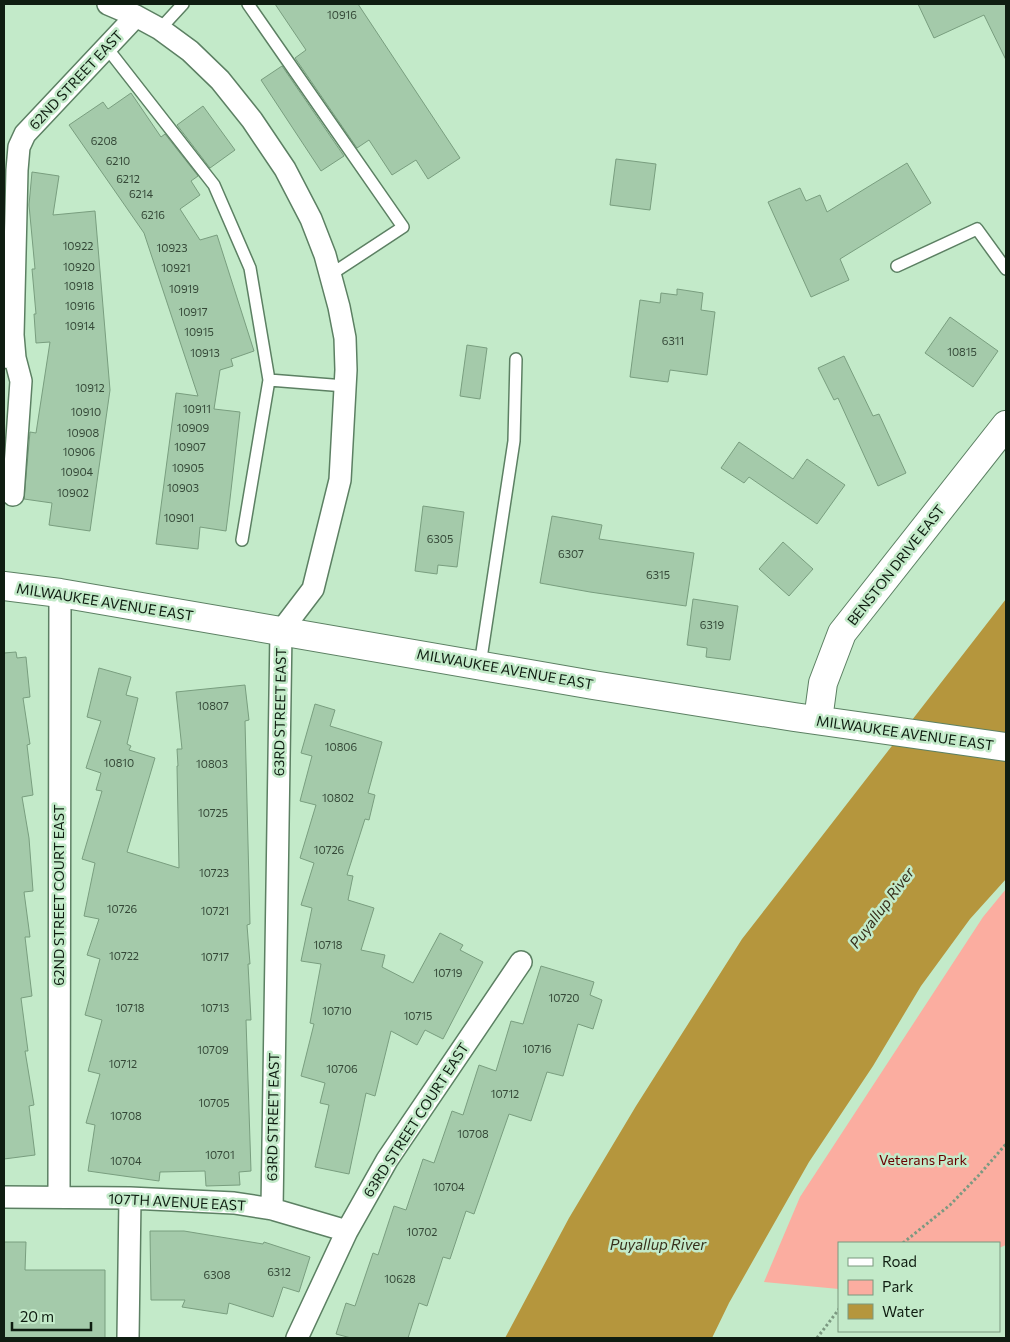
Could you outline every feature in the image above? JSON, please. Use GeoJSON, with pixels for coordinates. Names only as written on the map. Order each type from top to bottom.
{"type":"FeatureCollection","features":[{"type":"Feature","properties":{"kind":"street","name":"63RD STREET EAST"},"geometry":{"type":"LineString","coordinates":[[108,4],[160,29],[190,51],[220,80],[252,120],[285,169],[316,234],[330,275],[345,338],[346,386],[340,480],[313,589],[281,631],[272,1209]]}},
{"type":"Feature","properties":{"kind":"street","name":"62ND STREET EAST"},"geometry":{"type":"LineString","coordinates":[[13,494],[21,381],[10,358],[13,335],[17,170],[11,146],[25,134],[136,16]]}},
{"type":"Feature","properties":{"kind":"street","name":"BENSTON DRIVE EAST"},"geometry":{"type":"LineString","coordinates":[[818,720],[823,684],[842,634],[1006,425]]}},
{"type":"Feature","properties":{"kind":"street","name":"MILWAUKEE AVENUE EAST"},"geometry":{"type":"LineString","coordinates":[[4,586],[60,593],[480,665],[818,720],[1006,747]]}},
{"type":"Feature","properties":{"kind":"street","name":"62ND STREET COURT EAST"},"geometry":{"type":"LineString","coordinates":[[59,1197],[60,593]]}},
{"type":"Feature","properties":{"kind":"street","name":"63RD STREET COURT EAST"},"geometry":{"type":"LineString","coordinates":[[297,1338],[347,1231],[386,1160],[521,962]]}},
{"type":"Feature","properties":{"kind":"street","name":"107TH AVENUE EAST"},"geometry":{"type":"LineString","coordinates":[[4,1197],[130,1198],[234,1203],[272,1209],[347,1231]]}},
{"type":"Feature","properties":{"kind":"street"},"geometry":{"type":"LineString","coordinates":[[128,1338],[130,1198]]}},
{"type":"Feature","properties":{"kind":"lane"},"geometry":{"type":"LineString","coordinates":[[160,29],[183,4]]}},
{"type":"Feature","properties":{"kind":"lane"},"geometry":{"type":"LineString","coordinates":[[248,4],[403,227],[330,275]]}},
{"type":"Feature","properties":{"kind":"lane"},"geometry":{"type":"LineString","coordinates":[[107,48],[214,185],[250,268],[269,380],[242,540]]}},
{"type":"Feature","properties":{"kind":"lane"},"geometry":{"type":"LineString","coordinates":[[897,266],[977,229],[1006,268]]}},
{"type":"Feature","properties":{"kind":"lane"},"geometry":{"type":"LineString","coordinates":[[480,665],[514,441],[516,360]]}},
{"type":"Feature","properties":{"kind":"lane"},"geometry":{"type":"LineString","coordinates":[[269,380],[346,386]]}},
{"type":"Feature","properties":{"kind":"path"},"geometry":{"type":"LineString","coordinates":[[904,1242],[950,1205],[1005,1147]]}},
{"type":"Feature","properties":{"kind":"path"},"geometry":{"type":"LineString","coordinates":[[817,1338],[838,1310]]}},
{"type":"Feature","properties":{"kind":"green space","name":"Veterans Park"},"geometry":{"type":"Polygon","coordinates":[[[1006,889],[1006,1245],[1000,1248],[1000,1242],[838,1242],[838,1289],[764,1282],[800,1197],[983,917],[1006,889]]]}},
{"type":"Feature","properties":{"kind":"water","name":"Puyallup River"},"geometry":{"type":"Polygon","coordinates":[[[1006,599],[1006,879],[970,919],[921,986],[873,1066],[809,1162],[729,1303],[712,1338],[505,1338],[569,1218],[636,1106],[742,939],[1006,599]]]}},
{"type":"Feature","properties":{"kind":"building"},"geometry":{"type":"Polygon","coordinates":[[[275,4],[358,4],[460,158],[428,179],[416,160],[392,175],[369,140],[357,148],[295,58],[306,50],[275,4]]]}},
{"type":"Feature","properties":{"kind":"building"},"geometry":{"type":"Polygon","coordinates":[[[918,4],[1006,4],[1006,60],[984,15],[934,38],[918,4]]]}},
{"type":"Feature","properties":{"kind":"building"},"geometry":{"type":"Polygon","coordinates":[[[282,66],[344,156],[321,171],[261,80],[282,66]]]}},
{"type":"Feature","properties":{"kind":"building"},"geometry":{"type":"Polygon","coordinates":[[[131,93],[161,137],[165,134],[198,176],[191,181],[200,195],[180,209],[200,240],[217,235],[254,351],[231,359],[233,366],[220,370],[214,409],[240,412],[230,499],[226,531],[200,527],[198,549],[156,544],[176,393],[198,396],[144,233],[69,125],[103,102],[108,109],[131,93]]]}},
{"type":"Feature","properties":{"kind":"building"},"geometry":{"type":"Polygon","coordinates":[[[203,106],[235,150],[210,168],[177,125],[203,106]]]}},
{"type":"Feature","properties":{"kind":"building"},"geometry":{"type":"Polygon","coordinates":[[[616,159],[656,164],[650,210],[610,205],[616,159]]]}},
{"type":"Feature","properties":{"kind":"building"},"geometry":{"type":"Polygon","coordinates":[[[907,163],[931,203],[840,259],[849,280],[811,297],[768,202],[800,188],[806,201],[820,195],[827,212],[907,163]]]}},
{"type":"Feature","properties":{"kind":"building"},"geometry":{"type":"Polygon","coordinates":[[[32,172],[59,176],[53,215],[95,211],[110,390],[90,531],[49,525],[52,503],[24,499],[30,432],[36,433],[50,342],[36,343],[34,314],[36,314],[32,269],[35,269],[29,205],[32,172]]]}},
{"type":"Feature","properties":{"kind":"building"},"geometry":{"type":"Polygon","coordinates":[[[677,289],[703,293],[701,310],[715,312],[707,375],[670,370],[668,382],[630,377],[640,300],[660,303],[661,293],[677,295],[677,289]]]}},
{"type":"Feature","properties":{"kind":"building"},"geometry":{"type":"Polygon","coordinates":[[[950,317],[998,351],[973,387],[925,353],[950,317]]]}},
{"type":"Feature","properties":{"kind":"building"},"geometry":{"type":"Polygon","coordinates":[[[467,345],[487,348],[480,399],[460,396],[467,345]]]}},
{"type":"Feature","properties":{"kind":"building"},"geometry":{"type":"Polygon","coordinates":[[[844,356],[873,416],[879,414],[906,473],[878,486],[838,398],[834,400],[818,368],[844,356]]]}},
{"type":"Feature","properties":{"kind":"building"},"geometry":{"type":"Polygon","coordinates":[[[739,442],[793,479],[807,459],[845,485],[817,524],[749,477],[744,483],[721,468],[739,442]]]}},
{"type":"Feature","properties":{"kind":"building"},"geometry":{"type":"Polygon","coordinates":[[[423,506],[464,512],[457,567],[438,565],[437,574],[415,571],[423,506]]]}},
{"type":"Feature","properties":{"kind":"building"},"geometry":{"type":"Polygon","coordinates":[[[552,516],[602,525],[599,539],[694,553],[686,606],[540,583],[552,516]]]}},
{"type":"Feature","properties":{"kind":"building"},"geometry":{"type":"Polygon","coordinates":[[[783,542],[813,569],[789,596],[759,569],[783,542]]]}},
{"type":"Feature","properties":{"kind":"building"},"geometry":{"type":"Polygon","coordinates":[[[693,599],[738,606],[730,660],[706,657],[707,648],[687,645],[693,599]]]}},
{"type":"Feature","properties":{"kind":"building"},"geometry":{"type":"Polygon","coordinates":[[[16,652],[17,658],[26,657],[30,697],[23,698],[30,744],[27,745],[33,795],[22,797],[29,838],[33,891],[24,892],[30,937],[25,937],[32,996],[21,998],[28,1051],[25,1051],[34,1105],[29,1106],[35,1155],[4,1159],[4,653],[16,652]]]}},
{"type":"Feature","properties":{"kind":"building"},"geometry":{"type":"Polygon","coordinates":[[[99,668],[131,677],[126,695],[138,698],[127,744],[131,746],[129,750],[155,758],[127,852],[179,868],[177,749],[182,749],[176,692],[245,685],[249,720],[245,721],[250,924],[247,925],[251,1020],[246,1020],[251,1171],[239,1172],[240,1185],[206,1186],[205,1171],[160,1172],[159,1181],[88,1171],[95,1125],[86,1123],[100,1074],[88,1071],[102,1020],[85,1015],[100,959],[87,955],[99,919],[84,916],[95,863],[82,859],[102,791],[96,790],[101,773],[86,768],[101,721],[87,717],[99,668]]]}},
{"type":"Feature","properties":{"kind":"building"},"geometry":{"type":"Polygon","coordinates":[[[315,704],[335,710],[330,726],[382,742],[368,793],[375,795],[369,820],[365,819],[347,875],[353,876],[348,900],[374,908],[361,950],[385,955],[382,967],[413,983],[440,933],[463,945],[460,950],[483,962],[443,1039],[425,1030],[417,1045],[391,1031],[375,1096],[366,1093],[349,1174],[315,1167],[329,1105],[320,1103],[325,1083],[301,1076],[314,1024],[310,1023],[321,964],[301,961],[312,908],[301,905],[314,863],[300,858],[316,805],[300,801],[312,756],[301,753],[315,704]]]}},
{"type":"Feature","properties":{"kind":"building"},"geometry":{"type":"Polygon","coordinates":[[[541,966],[594,982],[590,995],[602,1000],[593,1029],[578,1024],[563,1076],[547,1072],[531,1121],[509,1114],[474,1214],[466,1211],[450,1259],[443,1257],[427,1306],[419,1303],[408,1338],[351,1338],[336,1334],[346,1303],[355,1306],[373,1253],[378,1255],[394,1206],[406,1210],[423,1159],[434,1163],[452,1111],[463,1115],[479,1065],[496,1071],[511,1021],[523,1024],[541,966]]]}},
{"type":"Feature","properties":{"kind":"building"},"geometry":{"type":"Polygon","coordinates":[[[150,1231],[184,1231],[263,1244],[264,1242],[310,1257],[299,1292],[283,1287],[273,1317],[229,1303],[227,1314],[182,1307],[185,1300],[151,1300],[150,1231]]]}},
{"type":"Feature","properties":{"kind":"building"},"geometry":{"type":"Polygon","coordinates":[[[4,1242],[26,1242],[25,1270],[105,1270],[105,1338],[4,1338],[4,1242]]]}}]}
